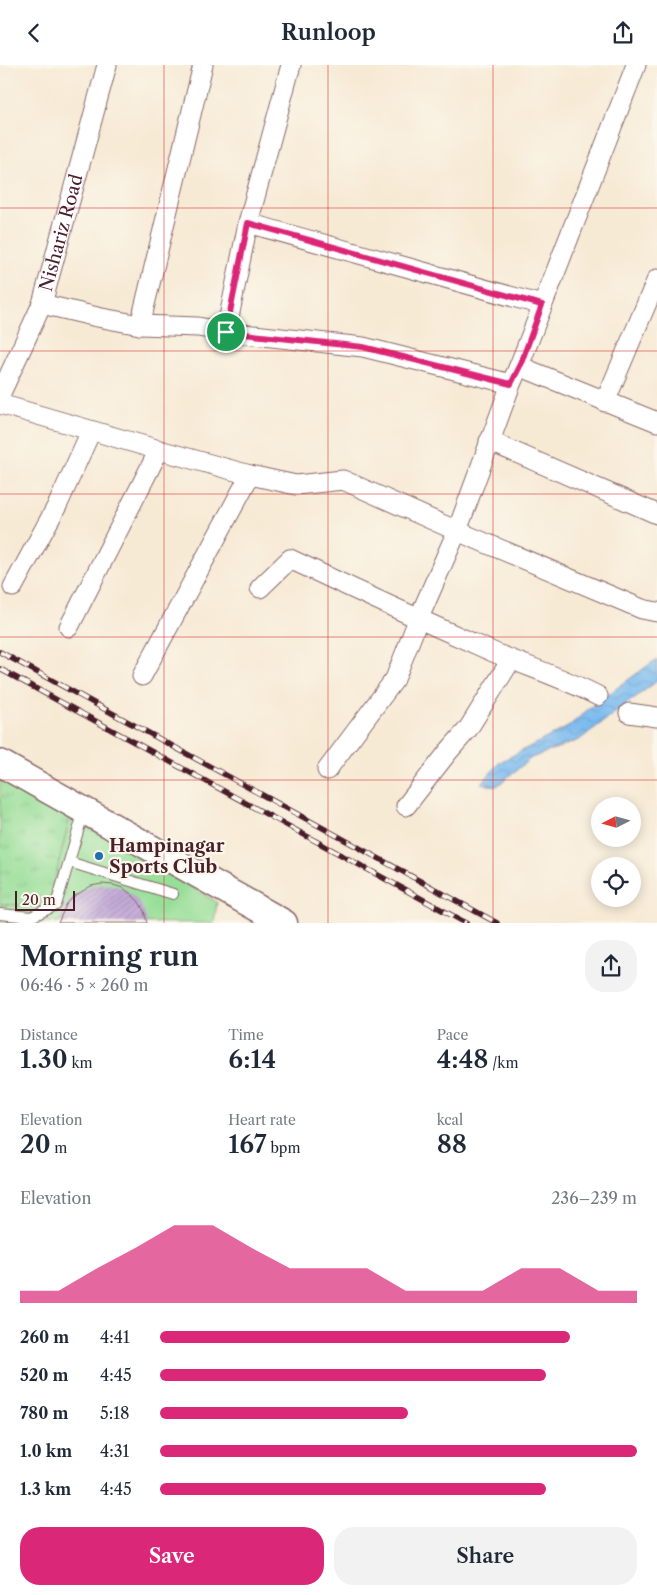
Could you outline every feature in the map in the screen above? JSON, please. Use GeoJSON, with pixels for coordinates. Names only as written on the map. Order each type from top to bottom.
{"type":"FeatureCollection","features":[{"type":"Feature","properties":{"kind":"street","name":"Nishariz Road"},"geometry":{"type":"LineString","coordinates":[[0,395],[42,304],[108,65]]}},
{"type":"Feature","properties":{"kind":"street"},"geometry":{"type":"LineString","coordinates":[[140,325],[203,65]]}},
{"type":"Feature","properties":{"kind":"street"},"geometry":{"type":"LineString","coordinates":[[226,332],[248,223],[292,65]]}},
{"type":"Feature","properties":{"kind":"street"},"geometry":{"type":"LineString","coordinates":[[327,770],[395,679],[418,620],[457,531],[489,441],[520,366],[636,65]]}},
{"type":"Feature","properties":{"kind":"street"},"geometry":{"type":"LineString","coordinates":[[248,223],[542,305]]}},
{"type":"Feature","properties":{"kind":"street"},"geometry":{"type":"LineString","coordinates":[[606,401],[657,279]]}},
{"type":"Feature","properties":{"kind":"street"},"geometry":{"type":"LineString","coordinates":[[42,304],[140,325],[198,327],[226,332],[363,347],[511,384]]}},
{"type":"Feature","properties":{"kind":"street"},"geometry":{"type":"LineString","coordinates":[[520,366],[657,422]]}},
{"type":"Feature","properties":{"kind":"street"},"geometry":{"type":"LineString","coordinates":[[0,404],[159,451],[250,475],[296,485],[343,480],[457,531],[642,609],[657,612]]}},
{"type":"Feature","properties":{"kind":"street"},"geometry":{"type":"LineString","coordinates":[[13,587],[58,504],[91,431]]}},
{"type":"Feature","properties":{"kind":"street"},"geometry":{"type":"LineString","coordinates":[[489,441],[657,514]]}},
{"type":"Feature","properties":{"kind":"street"},"geometry":{"type":"LineString","coordinates":[[69,627],[159,451]]}},
{"type":"Feature","properties":{"kind":"street"},"geometry":{"type":"LineString","coordinates":[[142,676],[250,475]]}},
{"type":"Feature","properties":{"kind":"street"},"geometry":{"type":"LineString","coordinates":[[260,588],[290,559],[418,620],[511,660],[574,683],[598,696]]}},
{"type":"Feature","properties":{"kind":"street"},"geometry":{"type":"LineString","coordinates":[[406,806],[468,729],[511,660]]}},
{"type":"Feature","properties":{"kind":"street"},"geometry":{"type":"LineString","coordinates":[[629,713],[657,717]]}},
{"type":"Feature","properties":{"kind":"street"},"geometry":{"type":"LineString","coordinates":[[0,763],[284,923]]}},
{"type":"Feature","properties":{"kind":"lane"},"geometry":{"type":"LineString","coordinates":[[0,914],[31,917],[56,905],[84,810]]}},
{"type":"Feature","properties":{"kind":"lane"},"geometry":{"type":"LineString","coordinates":[[69,862],[173,894]]}},
{"type":"Feature","properties":{"kind":"green space"},"geometry":{"type":"Polygon","coordinates":[[[0,778],[70,817],[51,896],[31,906],[0,904],[0,778]]]}},
{"type":"Feature","properties":{"kind":"green space","name":"Hampinagar Sports Club"},"geometry":{"type":"Polygon","coordinates":[[[70,817],[217,902],[214,923],[0,922],[0,904],[31,906],[51,896],[70,817]]]}},
{"type":"Feature","properties":{"kind":"water"},"geometry":{"type":"Polygon","coordinates":[[[657,659],[657,681],[579,740],[531,758],[497,786],[481,784],[500,762],[568,727],[592,706],[657,659]]]}},
{"type":"Feature","properties":{"kind":"building"},"geometry":{"type":"Polygon","coordinates":[[[102,884],[123,888],[131,894],[144,911],[147,923],[58,923],[66,905],[73,897],[91,886],[102,884]]]}},
{"type":"Feature","properties":{"kind":"railway"},"geometry":{"type":"LineString","coordinates":[[0,652],[497,923]]}},
{"type":"Feature","properties":{"kind":"railway"},"geometry":{"type":"LineString","coordinates":[[0,669],[466,923]]}},
{"type":"Feature","properties":{"kind":"place","name":"Hampinagar Sports Club"},"geometry":{"type":"Point","coordinates":[99,856]}},
{"type":"Feature","properties":{"kind":"route"},"geometry":{"type":"LineString","coordinates":[[248,223],[542,305],[520,366],[511,384],[363,347],[226,332],[248,223]]}}]}
